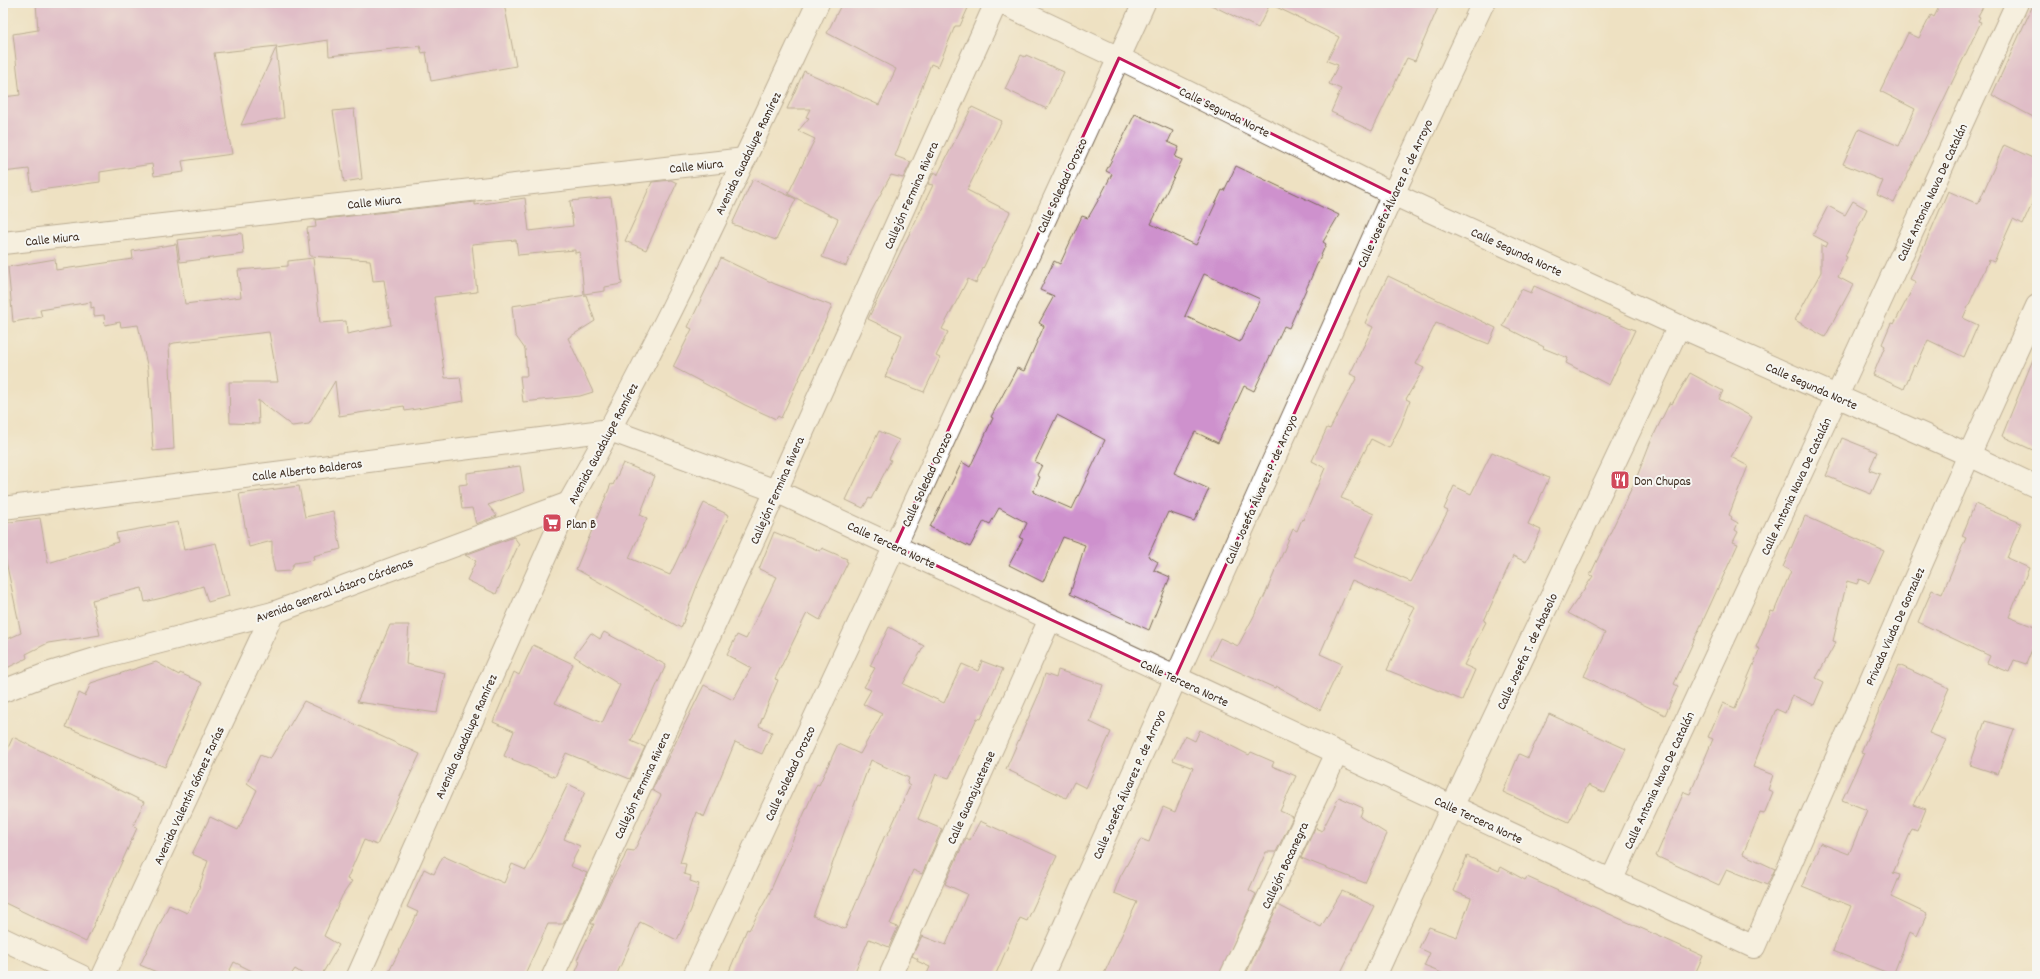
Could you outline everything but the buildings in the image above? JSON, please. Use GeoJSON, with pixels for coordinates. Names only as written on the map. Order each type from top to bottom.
{"type":"FeatureCollection","features":[{"type":"Feature","properties":{"kind":"street","name":"Avenida Guadalupe Ramírez"},"geometry":{"type":"LineString","coordinates":[[358,976],[569,503],[610,430],[745,159],[818,3]]}},
{"type":"Feature","properties":{"kind":"street","name":"Callejón Fermina Rivera"},"geometry":{"type":"LineString","coordinates":[[553,976],[776,491],[996,3]]}},
{"type":"Feature","properties":{"kind":"street","name":"Calle Segunda Norte"},"geometry":{"type":"LineString","coordinates":[[1002,3],[1119,58],[1392,194],[1679,326],[1969,455],[2037,488]]}},
{"type":"Feature","properties":{"kind":"street","name":"Calle Soledad Orozco"},"geometry":{"type":"LineString","coordinates":[[694,976],[895,546],[1144,3]]}},
{"type":"Feature","properties":{"kind":"street","name":"Calle Josefa Álvarez P. de Arroyo"},"geometry":{"type":"LineString","coordinates":[[1042,976],[1392,194],[1483,3]]}},
{"type":"Feature","properties":{"kind":"street","name":"Calle Antonia Nava De Catalán"},"geometry":{"type":"LineString","coordinates":[[1611,881],[1837,396],[2017,3]]}},
{"type":"Feature","properties":{"kind":"street","name":"Calle Miura"},"geometry":{"type":"LineString","coordinates":[[3,243],[745,159]]}},
{"type":"Feature","properties":{"kind":"street","name":"Privada Viuda De Gonzalez"},"geometry":{"type":"LineString","coordinates":[[1754,947],[1969,455],[2037,306]]}},
{"type":"Feature","properties":{"kind":"street","name":"Calle Josefa T. de Abasolo"},"geometry":{"type":"LineString","coordinates":[[1375,976],[1452,807],[1679,326]]}},
{"type":"Feature","properties":{"kind":"street","name":"Calle Tercera Norte"},"geometry":{"type":"LineString","coordinates":[[610,430],[776,491],[1754,947]]}},
{"type":"Feature","properties":{"kind":"street","name":"Calle Alberto Balderas"},"geometry":{"type":"LineString","coordinates":[[3,508],[610,430]]}},
{"type":"Feature","properties":{"kind":"street","name":"Avenida General Lázaro Cárdenas"},"geometry":{"type":"LineString","coordinates":[[3,691],[47,674],[102,656],[274,614],[569,503]]}},
{"type":"Feature","properties":{"kind":"street","name":"Avenida Valentín Gómez Farías"},"geometry":{"type":"LineString","coordinates":[[103,976],[274,614]]}},
{"type":"Feature","properties":{"kind":"street","name":"Calle Guanajuatense"},"geometry":{"type":"LineString","coordinates":[[890,976],[1050,619]]}},
{"type":"Feature","properties":{"kind":"street","name":"Callejón Bocanegra"},"geometry":{"type":"LineString","coordinates":[[1231,976],[1337,753]]}},
{"type":"Feature","properties":{"kind":"street"},"geometry":{"type":"LineString","coordinates":[[3,938],[81,976]]}},
{"type":"Feature","properties":{"kind":"highlighted area"},"geometry":{"type":"Polygon","coordinates":[[[1119,58],[1393,194],[1175,678],[895,546],[1119,58]]]}},
{"type":"Feature","properties":{"kind":"place","name":"Don Chupas"},"geometry":{"type":"Point","coordinates":[1620,480]}},
{"type":"Feature","properties":{"kind":"place","name":"Plan B"},"geometry":{"type":"Point","coordinates":[552,523]}}]}
